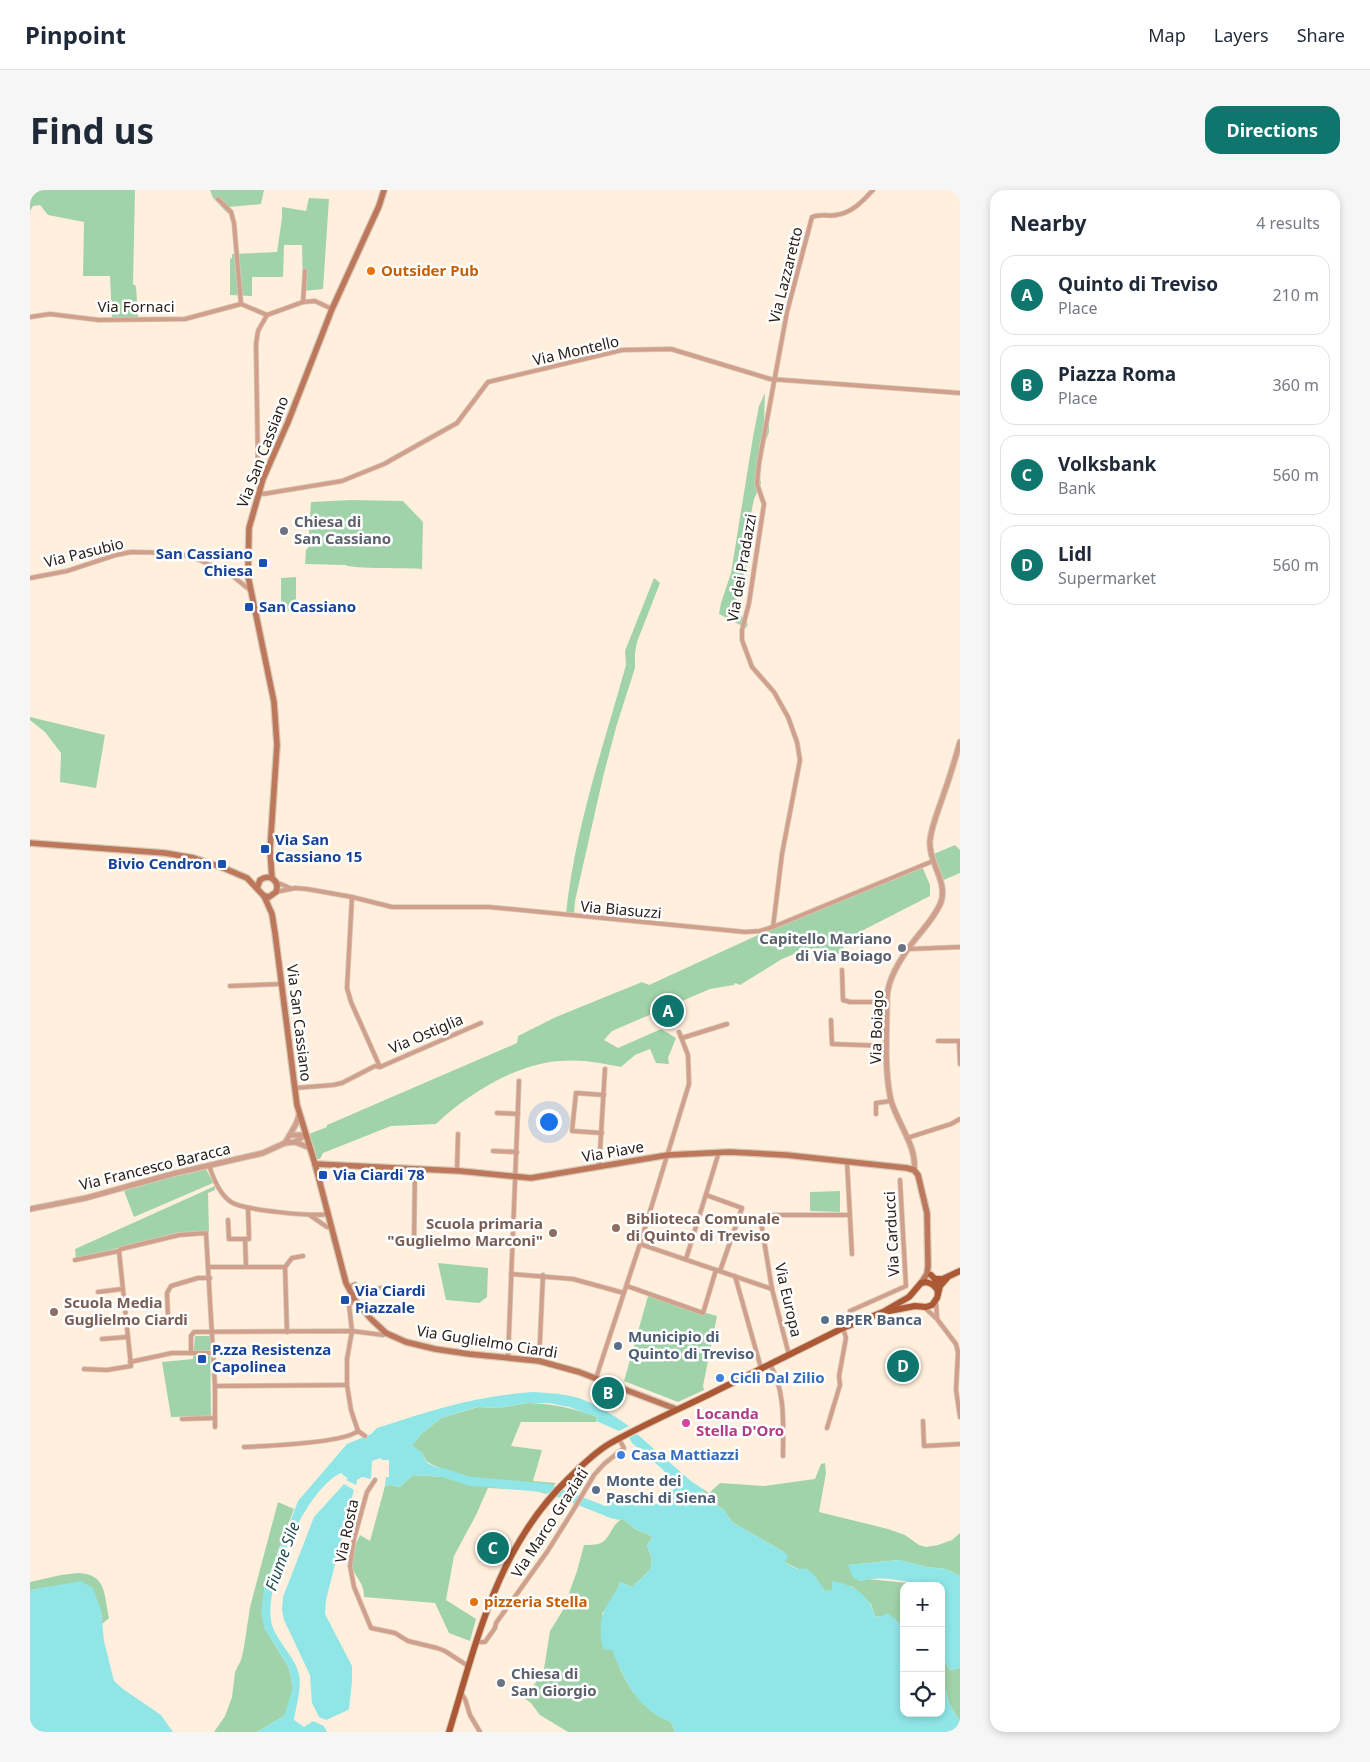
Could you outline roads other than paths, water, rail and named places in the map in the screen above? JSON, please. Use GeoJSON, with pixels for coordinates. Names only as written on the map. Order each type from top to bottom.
{"type":"FeatureCollection","features":[{"type":"Feature","properties":{"kind":"main road","name":"Via San Cassiano"},"geometry":{"type":"LineString","coordinates":[[262,878],[267,869],[270,856],[277,728],[274,702],[250,591],[248,568],[249,528],[263,479],[288,422],[332,309],[373,220],[384,190]]}},
{"type":"Feature","properties":{"kind":"main road"},"geometry":{"type":"LineString","coordinates":[[30,843],[165,852],[204,861],[243,876],[274,880],[277,888],[275,893],[269,897],[264,896],[243,876]]}},
{"type":"Feature","properties":{"kind":"main road","name":"Via San Cassiano"},"geometry":{"type":"LineString","coordinates":[[270,856],[274,880]]}},
{"type":"Feature","properties":{"kind":"main road"},"geometry":{"type":"LineString","coordinates":[[257,888],[262,878]]}},
{"type":"Feature","properties":{"kind":"main road","name":"Via San Cassiano"},"geometry":{"type":"LineString","coordinates":[[275,893],[272,914],[294,1088],[299,1115],[306,1134]]}},
{"type":"Feature","properties":{"kind":"main road","name":"Via San Cassiano"},"geometry":{"type":"LineString","coordinates":[[264,896],[272,914]]}},
{"type":"Feature","properties":{"kind":"main road","name":"Via Guglielmo Ciardi"},"geometry":{"type":"LineString","coordinates":[[306,1134],[316,1164],[337,1252],[348,1287],[355,1300],[386,1333],[406,1342],[435,1350],[539,1361],[579,1372],[680,1409]]}},
{"type":"Feature","properties":{"kind":"main road","name":"Via Piave"},"geometry":{"type":"LineString","coordinates":[[316,1164],[415,1168],[531,1178],[552,1176],[668,1155],[719,1152],[770,1154],[914,1170]]}},
{"type":"Feature","properties":{"kind":"main road","name":"Via Boiago"},"geometry":{"type":"LineString","coordinates":[[914,1170],[920,1180],[927,1213],[928,1266],[927,1274],[921,1283]]}},
{"type":"Feature","properties":{"kind":"main road","name":"Via Boiago"},"geometry":{"type":"LineString","coordinates":[[928,1266],[932,1284]]}},
{"type":"Feature","properties":{"kind":"main road"},"geometry":{"type":"LineString","coordinates":[[932,1284],[960,1272]]}},
{"type":"Feature","properties":{"kind":"main road"},"geometry":{"type":"LineString","coordinates":[[931,1275],[935,1279],[944,1278]]}},
{"type":"Feature","properties":{"kind":"main road"},"geometry":{"type":"LineString","coordinates":[[883,1312],[929,1306],[937,1297],[944,1278]]}},
{"type":"Feature","properties":{"kind":"main road"},"geometry":{"type":"LineString","coordinates":[[449,1732],[462,1696],[469,1666],[500,1577],[516,1545],[550,1497],[598,1452],[636,1430],[789,1354],[843,1328],[883,1312],[907,1298],[921,1283],[932,1284],[937,1289],[937,1297]]}},
{"type":"Feature","properties":{"kind":"main road"},"geometry":{"type":"LineString","coordinates":[[914,1292],[915,1300],[922,1306]]}},
{"type":"Feature","properties":{"kind":"street","name":"Via Lazzaretto"},"geometry":{"type":"LineString","coordinates":[[774,379],[787,312],[812,217],[819,214],[836,215],[859,206],[872,190]]}},
{"type":"Feature","properties":{"kind":"street"},"geometry":{"type":"LineString","coordinates":[[218,199],[231,212],[234,223],[241,304],[267,315]]}},
{"type":"Feature","properties":{"kind":"street"},"geometry":{"type":"LineString","coordinates":[[303,302],[305,271]]}},
{"type":"Feature","properties":{"kind":"street"},"geometry":{"type":"LineString","coordinates":[[263,479],[260,478],[258,467],[256,344],[258,331],[267,315],[303,302],[315,301],[332,309]]}},
{"type":"Feature","properties":{"kind":"street","name":"Via Fornaci"},"geometry":{"type":"LineString","coordinates":[[30,317],[50,314],[99,320],[185,319],[241,304]]}},
{"type":"Feature","properties":{"kind":"street","name":"Via Montello"},"geometry":{"type":"LineString","coordinates":[[259,492],[263,494],[342,481],[384,464],[457,423],[488,382],[622,350],[671,349],[774,379],[960,393]]}},
{"type":"Feature","properties":{"kind":"street","name":"Via dei Pradazzi"},"geometry":{"type":"LineString","coordinates":[[773,926],[782,854],[799,771],[798,751],[797,742],[788,717],[774,692],[752,667],[742,640],[742,630],[749,603],[762,521],[764,504],[757,484],[757,473],[774,379]]}},
{"type":"Feature","properties":{"kind":"street","name":"Via Pasubio"},"geometry":{"type":"LineString","coordinates":[[30,578],[67,571],[131,552],[176,553],[195,558],[230,574],[250,591]]}},
{"type":"Feature","properties":{"kind":"street"},"geometry":{"type":"LineString","coordinates":[[230,574],[238,573],[248,568]]}},
{"type":"Feature","properties":{"kind":"street","name":"Via Boiago"},"geometry":{"type":"LineString","coordinates":[[914,1170],[915,1163],[907,1138],[891,1101],[888,1077],[887,1002],[892,978],[909,949],[936,912],[942,898],[942,886],[933,861],[930,841],[933,825],[960,742]]}},
{"type":"Feature","properties":{"kind":"street","name":"Via Biasuzzi"},"geometry":{"type":"LineString","coordinates":[[274,880],[295,888],[352,897],[400,908],[489,907],[745,932],[760,931],[933,861]]}},
{"type":"Feature","properties":{"kind":"street","name":"Via Biasuzzi"},"geometry":{"type":"LineString","coordinates":[[275,893],[295,888]]}},
{"type":"Feature","properties":{"kind":"street","name":"Via Ostiglia"},"geometry":{"type":"LineString","coordinates":[[352,897],[347,988],[350,1002],[380,1066]]}},
{"type":"Feature","properties":{"kind":"street"},"geometry":{"type":"LineString","coordinates":[[909,949],[960,947]]}},
{"type":"Feature","properties":{"kind":"street"},"geometry":{"type":"LineString","coordinates":[[842,970],[843,1000],[850,1002],[887,1002]]}},
{"type":"Feature","properties":{"kind":"street"},"geometry":{"type":"LineString","coordinates":[[230,986],[281,984]]}},
{"type":"Feature","properties":{"kind":"street"},"geometry":{"type":"LineString","coordinates":[[832,1020],[832,1044],[887,1046]]}},
{"type":"Feature","properties":{"kind":"street","name":"Via Ostiglia"},"geometry":{"type":"LineString","coordinates":[[294,1088],[342,1083],[375,1066],[380,1066],[481,1023]]}},
{"type":"Feature","properties":{"kind":"street"},"geometry":{"type":"LineString","coordinates":[[682,1038],[727,1024]]}},
{"type":"Feature","properties":{"kind":"street"},"geometry":{"type":"LineString","coordinates":[[596,1378],[627,1286],[689,1084],[688,1055],[679,1032]]}},
{"type":"Feature","properties":{"kind":"street"},"geometry":{"type":"LineString","coordinates":[[938,1041],[960,1041],[960,1064]]}},
{"type":"Feature","properties":{"kind":"street"},"geometry":{"type":"LineString","coordinates":[[599,1167],[605,1069]]}},
{"type":"Feature","properties":{"kind":"street"},"geometry":{"type":"LineString","coordinates":[[508,1358],[519,1081]]}},
{"type":"Feature","properties":{"kind":"street"},"geometry":{"type":"LineString","coordinates":[[602,1133],[572,1131],[576,1093],[604,1095]]}},
{"type":"Feature","properties":{"kind":"street"},"geometry":{"type":"LineString","coordinates":[[876,1114],[876,1103],[891,1101]]}},
{"type":"Feature","properties":{"kind":"street"},"geometry":{"type":"LineString","coordinates":[[498,1113],[518,1114]]}},
{"type":"Feature","properties":{"kind":"street","name":"Via Francesco Baracca"},"geometry":{"type":"LineString","coordinates":[[285,1143],[291,1135],[299,1115]]}},
{"type":"Feature","properties":{"kind":"street"},"geometry":{"type":"LineString","coordinates":[[907,1138],[951,1124],[960,1119]]}},
{"type":"Feature","properties":{"kind":"street"},"geometry":{"type":"LineString","coordinates":[[291,1135],[306,1134]]}},
{"type":"Feature","properties":{"kind":"street"},"geometry":{"type":"LineString","coordinates":[[295,1142],[306,1134]]}},
{"type":"Feature","properties":{"kind":"street"},"geometry":{"type":"LineString","coordinates":[[457,1171],[458,1134]]}},
{"type":"Feature","properties":{"kind":"street","name":"Via Francesco Baracca"},"geometry":{"type":"LineString","coordinates":[[30,1209],[86,1198],[172,1174],[263,1153],[285,1143],[295,1142],[310,1148]]}},
{"type":"Feature","properties":{"kind":"street"},"geometry":{"type":"LineString","coordinates":[[494,1151],[517,1152]]}},
{"type":"Feature","properties":{"kind":"street"},"geometry":{"type":"LineString","coordinates":[[686,1260],[719,1152]]}},
{"type":"Feature","properties":{"kind":"street"},"geometry":{"type":"LineString","coordinates":[[847,1162],[852,1254]]}},
{"type":"Feature","properties":{"kind":"street"},"geometry":{"type":"LineString","coordinates":[[209,1165],[217,1186],[232,1203],[248,1208],[311,1216],[328,1214]]}},
{"type":"Feature","properties":{"kind":"street"},"geometry":{"type":"LineString","coordinates":[[414,1242],[415,1168]]}},
{"type":"Feature","properties":{"kind":"street","name":"Via Carducci"},"geometry":{"type":"LineString","coordinates":[[850,1312],[906,1286],[900,1180]]}},
{"type":"Feature","properties":{"kind":"street"},"geometry":{"type":"LineString","coordinates":[[627,1286],[703,1312],[742,1208],[706,1195]]}},
{"type":"Feature","properties":{"kind":"street"},"geometry":{"type":"LineString","coordinates":[[246,1266],[248,1208]]}},
{"type":"Feature","properties":{"kind":"street","name":"Via Europa"},"geometry":{"type":"LineString","coordinates":[[789,1354],[772,1289],[761,1222],[763,1217],[766,1215],[849,1215]]}},
{"type":"Feature","properties":{"kind":"street"},"geometry":{"type":"LineString","coordinates":[[311,1216],[326,1227],[331,1227]]}},
{"type":"Feature","properties":{"kind":"street"},"geometry":{"type":"LineString","coordinates":[[228,1220],[229,1239],[248,1238]]}},
{"type":"Feature","properties":{"kind":"street"},"geometry":{"type":"LineString","coordinates":[[76,1260],[179,1235],[206,1234],[216,1387],[215,1427]]}},
{"type":"Feature","properties":{"kind":"street"},"geometry":{"type":"LineString","coordinates":[[640,1244],[772,1289]]}},
{"type":"Feature","properties":{"kind":"street"},"geometry":{"type":"LineString","coordinates":[[84,1369],[107,1370],[131,1366],[119,1251]]}},
{"type":"Feature","properties":{"kind":"street"},"geometry":{"type":"LineString","coordinates":[[287,1332],[285,1267],[292,1258],[303,1256]]}},
{"type":"Feature","properties":{"kind":"street"},"geometry":{"type":"LineString","coordinates":[[209,1268],[246,1266],[285,1267]]}},
{"type":"Feature","properties":{"kind":"street"},"geometry":{"type":"LineString","coordinates":[[511,1274],[573,1279],[624,1294]]}},
{"type":"Feature","properties":{"kind":"street"},"geometry":{"type":"LineString","coordinates":[[539,1361],[543,1276]]}},
{"type":"Feature","properties":{"kind":"street"},"geometry":{"type":"LineString","coordinates":[[735,1276],[761,1368]]}},
{"type":"Feature","properties":{"kind":"street"},"geometry":{"type":"LineString","coordinates":[[168,1315],[167,1293],[171,1286],[198,1278],[210,1278]]}},
{"type":"Feature","properties":{"kind":"street"},"geometry":{"type":"LineString","coordinates":[[348,1287],[355,1284],[359,1291],[382,1288]]}},
{"type":"Feature","properties":{"kind":"street"},"geometry":{"type":"LineString","coordinates":[[98,1292],[122,1289]]}},
{"type":"Feature","properties":{"kind":"street"},"geometry":{"type":"LineString","coordinates":[[937,1297],[935,1310],[938,1319]]}},
{"type":"Feature","properties":{"kind":"street"},"geometry":{"type":"LineString","coordinates":[[355,1300],[349,1305],[352,1331],[347,1359],[346,1384],[358,1432],[365,1436]]}},
{"type":"Feature","properties":{"kind":"street"},"geometry":{"type":"LineString","coordinates":[[922,1306],[938,1319],[956,1344],[958,1352],[957,1402],[960,1417]]}},
{"type":"Feature","properties":{"kind":"street"},"geometry":{"type":"LineString","coordinates":[[827,1428],[840,1385],[839,1376],[846,1338],[843,1328]]}},
{"type":"Feature","properties":{"kind":"street"},"geometry":{"type":"LineString","coordinates":[[191,1353],[192,1333],[352,1331],[383,1335],[386,1333]]}},
{"type":"Feature","properties":{"kind":"street"},"geometry":{"type":"LineString","coordinates":[[102,1339],[128,1337]]}},
{"type":"Feature","properties":{"kind":"street"},"geometry":{"type":"LineString","coordinates":[[130,1362],[172,1353],[214,1353]]}},
{"type":"Feature","properties":{"kind":"street"},"geometry":{"type":"LineString","coordinates":[[770,1364],[776,1375],[782,1396],[783,1456]]}},
{"type":"Feature","properties":{"kind":"street"},"geometry":{"type":"LineString","coordinates":[[216,1387],[346,1384]]}},
{"type":"Feature","properties":{"kind":"street"},"geometry":{"type":"LineString","coordinates":[[182,1419],[215,1418]]}},
{"type":"Feature","properties":{"kind":"street"},"geometry":{"type":"LineString","coordinates":[[923,1421],[924,1446],[960,1444]]}},
{"type":"Feature","properties":{"kind":"street"},"geometry":{"type":"LineString","coordinates":[[244,1447],[321,1441],[354,1435],[358,1432]]}},
{"type":"Feature","properties":{"kind":"street","name":"Via Marco Graziati"},"geometry":{"type":"LineString","coordinates":[[477,1642],[485,1642],[495,1628],[577,1506],[594,1475],[624,1448],[619,1439]]}},
{"type":"Feature","properties":{"kind":"street","name":"Via Rosta"},"geometry":{"type":"LineString","coordinates":[[375,1480],[367,1492],[354,1539],[350,1566],[354,1587],[371,1628],[395,1634],[413,1643],[445,1651],[469,1666]]}},
{"type":"Feature","properties":{"kind":"street"},"geometry":{"type":"LineString","coordinates":[[485,1619],[496,1624]]}},
{"type":"Feature","properties":{"kind":"street"},"geometry":{"type":"LineString","coordinates":[[462,1696],[480,1732]]}},
{"type":"Feature","properties":{"kind":"water"},"geometry":{"type":"Polygon","coordinates":[[[533,1392],[561,1394],[582,1399],[606,1411],[629,1426],[619,1431],[596,1421],[597,1417],[569,1407],[549,1403],[528,1403],[499,1408],[477,1407],[441,1418],[421,1434],[412,1445],[422,1453],[427,1463],[450,1473],[450,1476],[413,1475],[400,1487],[385,1486],[386,1477],[389,1477],[389,1460],[382,1460],[381,1458],[372,1461],[371,1479],[362,1477],[357,1480],[356,1485],[346,1480],[348,1479],[341,1473],[328,1482],[314,1498],[302,1517],[281,1561],[274,1584],[271,1620],[276,1634],[293,1660],[299,1674],[299,1691],[294,1720],[304,1727],[313,1721],[324,1726],[327,1732],[257,1732],[284,1716],[293,1688],[289,1668],[264,1627],[261,1610],[264,1589],[298,1501],[347,1444],[371,1434],[377,1428],[473,1400],[533,1392]]]}},
{"type":"Feature","properties":{"kind":"water"},"geometry":{"type":"Polygon","coordinates":[[[637,1434],[691,1481],[703,1489],[704,1496],[724,1510],[732,1522],[784,1552],[788,1556],[785,1562],[798,1569],[806,1568],[816,1577],[824,1590],[832,1590],[832,1581],[846,1585],[864,1596],[873,1609],[875,1616],[880,1617],[887,1613],[895,1619],[900,1625],[900,1717],[945,1717],[945,1690],[949,1703],[960,1722],[960,1732],[675,1732],[671,1722],[659,1716],[641,1702],[622,1673],[612,1650],[603,1649],[601,1622],[603,1614],[620,1582],[632,1587],[650,1569],[652,1560],[647,1546],[652,1538],[650,1535],[635,1529],[623,1519],[619,1520],[605,1516],[603,1513],[607,1504],[611,1502],[659,1504],[678,1485],[632,1443],[629,1438],[637,1434]]]}},
{"type":"Feature","properties":{"kind":"water"},"geometry":{"type":"Polygon","coordinates":[[[344,1484],[354,1490],[326,1600],[325,1614],[352,1666],[352,1681],[349,1709],[326,1720],[319,1717],[312,1703],[310,1675],[284,1620],[282,1610],[283,1597],[314,1517],[344,1484]]]}},
{"type":"Feature","properties":{"kind":"water"},"geometry":{"type":"Polygon","coordinates":[[[899,1560],[927,1567],[946,1569],[960,1576],[960,1668],[950,1670],[945,1662],[945,1582],[910,1582],[880,1578],[860,1581],[853,1578],[848,1565],[899,1560]]]}},
{"type":"Feature","properties":{"kind":"water"},"geometry":{"type":"Polygon","coordinates":[[[81,1581],[93,1588],[101,1611],[104,1641],[114,1681],[161,1715],[173,1732],[30,1732],[30,1590],[81,1581]]]}},
{"type":"Feature","properties":{"kind":"waterway","name":"Fiume Sile"},"geometry":{"type":"LineString","coordinates":[[441,1472],[469,1481],[547,1488],[613,1514]]}},
{"type":"Feature","properties":{"kind":"place","name":"Outsider Pub"},"geometry":{"type":"Point","coordinates":[371,271]}},
{"type":"Feature","properties":{"kind":"place","name":"Chiesa di San Cassiano"},"geometry":{"type":"Point","coordinates":[284,531]}},
{"type":"Feature","properties":{"kind":"place","name":"San Cassiano Chiesa"},"geometry":{"type":"Point","coordinates":[263,563]}},
{"type":"Feature","properties":{"kind":"place","name":"San Cassiano"},"geometry":{"type":"Point","coordinates":[249,607]}},
{"type":"Feature","properties":{"kind":"place","name":"Via San Cassiano 15"},"geometry":{"type":"Point","coordinates":[265,849]}},
{"type":"Feature","properties":{"kind":"place","name":"Bivio Cendron"},"geometry":{"type":"Point","coordinates":[222,864]}},
{"type":"Feature","properties":{"kind":"place","name":"Capitello Mariano di Via Boiago"},"geometry":{"type":"Point","coordinates":[902,948]}},
{"type":"Feature","properties":{"kind":"place","name":"Quinto di Treviso"},"geometry":{"type":"Point","coordinates":[668,1011]}},
{"type":"Feature","properties":{"kind":"place","name":"Via Ciardi 78"},"geometry":{"type":"Point","coordinates":[323,1175]}},
{"type":"Feature","properties":{"kind":"place","name":"Biblioteca Comunale di Quinto di Treviso"},"geometry":{"type":"Point","coordinates":[616,1228]}},
{"type":"Feature","properties":{"kind":"place","name":"Scuola primaria \"Guglielmo Marconi\""},"geometry":{"type":"Point","coordinates":[553,1233]}},
{"type":"Feature","properties":{"kind":"place","name":"Via Ciardi Piazzale"},"geometry":{"type":"Point","coordinates":[345,1300]}},
{"type":"Feature","properties":{"kind":"place","name":"Scuola Media Guglielmo Ciardi"},"geometry":{"type":"Point","coordinates":[54,1312]}},
{"type":"Feature","properties":{"kind":"place","name":"BPER Banca"},"geometry":{"type":"Point","coordinates":[825,1320]}},
{"type":"Feature","properties":{"kind":"place","name":"Municipio di Quinto di Treviso"},"geometry":{"type":"Point","coordinates":[618,1346]}},
{"type":"Feature","properties":{"kind":"place","name":"P.zza Resistenza Capolinea"},"geometry":{"type":"Point","coordinates":[202,1359]}},
{"type":"Feature","properties":{"kind":"place","name":"Lidl"},"geometry":{"type":"Point","coordinates":[903,1366]}},
{"type":"Feature","properties":{"kind":"place","name":"Cicli Dal Zilio"},"geometry":{"type":"Point","coordinates":[720,1378]}},
{"type":"Feature","properties":{"kind":"place","name":"Piazza Roma"},"geometry":{"type":"Point","coordinates":[608,1393]}},
{"type":"Feature","properties":{"kind":"place","name":"Locanda Stella D'Oro"},"geometry":{"type":"Point","coordinates":[686,1423]}},
{"type":"Feature","properties":{"kind":"place","name":"Casa Mattiazzi"},"geometry":{"type":"Point","coordinates":[621,1455]}},
{"type":"Feature","properties":{"kind":"place","name":"Monte dei Paschi di Siena"},"geometry":{"type":"Point","coordinates":[596,1490]}},
{"type":"Feature","properties":{"kind":"place","name":"Volksbank"},"geometry":{"type":"Point","coordinates":[493,1548]}},
{"type":"Feature","properties":{"kind":"place","name":"pizzeria Stella"},"geometry":{"type":"Point","coordinates":[474,1602]}},
{"type":"Feature","properties":{"kind":"place","name":"Chiesa di San Giorgio"},"geometry":{"type":"Point","coordinates":[501,1683]}}]}
